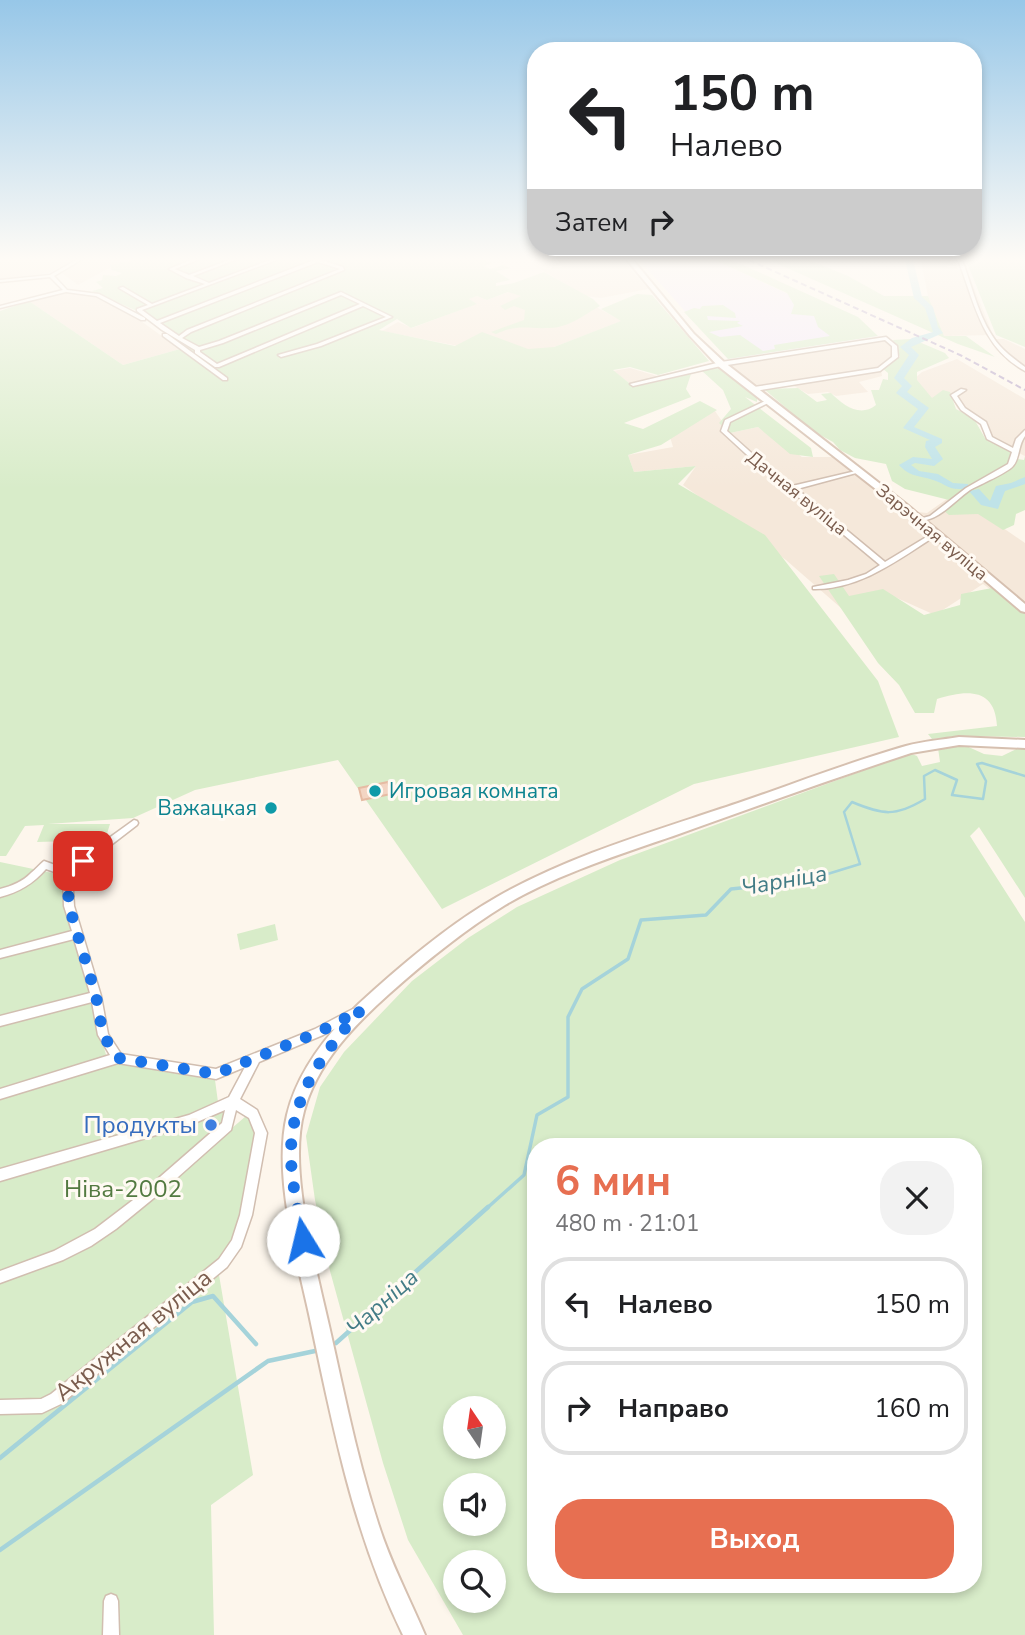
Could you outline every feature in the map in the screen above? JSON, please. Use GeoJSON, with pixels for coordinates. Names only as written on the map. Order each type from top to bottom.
{"type":"FeatureCollection","features":[{"type":"Feature","properties":{"kind":"street"},"geometry":{"type":"LineString","coordinates":[[167,336],[225,379]]}},
{"type":"Feature","properties":{"kind":"street"},"geometry":{"type":"LineString","coordinates":[[184,348],[221,342],[235,336]]}},
{"type":"Feature","properties":{"kind":"street"},"geometry":{"type":"LineString","coordinates":[[180,337],[217,366],[290,336]]}},
{"type":"Feature","properties":{"kind":"street"},"geometry":{"type":"LineString","coordinates":[[281,355],[341,336]]}},
{"type":"Feature","properties":{"kind":"street","name":"Зарэчная вуліца"},"geometry":{"type":"LineString","coordinates":[[693,336],[721,364],[921,520],[1024,608]]}},
{"type":"Feature","properties":{"kind":"street"},"geometry":{"type":"LineString","coordinates":[[989,336],[1002,353],[1025,369]]}},
{"type":"Feature","properties":{"kind":"street"},"geometry":{"type":"LineString","coordinates":[[633,384],[721,364],[886,338],[894,346],[895,357],[880,369],[754,389]]}},
{"type":"Feature","properties":{"kind":"street"},"geometry":{"type":"LineString","coordinates":[[963,390],[954,394],[963,409],[984,423],[989,438],[1016,452]]}},
{"type":"Feature","properties":{"kind":"street","name":"Дачная вуліца"},"geometry":{"type":"LineString","coordinates":[[769,401],[731,419],[724,428],[726,433],[785,487],[792,488],[883,564]]}},
{"type":"Feature","properties":{"kind":"street"},"geometry":{"type":"LineString","coordinates":[[921,520],[932,517],[968,489],[1011,465],[1019,439],[1025,432]]}},
{"type":"Feature","properties":{"kind":"street"},"geometry":{"type":"LineString","coordinates":[[792,488],[858,471]]}},
{"type":"Feature","properties":{"kind":"street"},"geometry":{"type":"LineString","coordinates":[[815,588],[850,582],[868,575],[935,534]]}},
{"type":"Feature","properties":{"kind":"street"},"geometry":{"type":"LineString","coordinates":[[414,1635],[393,1595],[359,1499],[307,1266],[291,1161],[291,1134],[302,1094],[333,1042],[361,1010],[417,962],[470,922],[500,902],[560,872],[910,749],[959,741],[1025,744]]}},
{"type":"Feature","properties":{"kind":"street"},"geometry":{"type":"LineString","coordinates":[[67,873],[134,823]]}},
{"type":"Feature","properties":{"kind":"street"},"geometry":{"type":"LineString","coordinates":[[0,893],[24,884],[44,865],[67,873]]}},
{"type":"Feature","properties":{"kind":"street"},"geometry":{"type":"LineString","coordinates":[[67,873],[69,906],[96,996],[103,1035],[118,1058]]}},
{"type":"Feature","properties":{"kind":"street"},"geometry":{"type":"LineString","coordinates":[[0,954],[77,934]]}},
{"type":"Feature","properties":{"kind":"street"},"geometry":{"type":"LineString","coordinates":[[0,1021],[96,996]]}},
{"type":"Feature","properties":{"kind":"street"},"geometry":{"type":"LineString","coordinates":[[0,1094],[118,1058],[216,1074],[254,1060],[361,1010]]}},
{"type":"Feature","properties":{"kind":"street"},"geometry":{"type":"LineString","coordinates":[[0,1277],[27,1269],[79,1246],[111,1226],[227,1126],[227,1104],[254,1060]]}},
{"type":"Feature","properties":{"kind":"street"},"geometry":{"type":"LineString","coordinates":[[0,1175],[190,1120],[227,1104]]}},
{"type":"Feature","properties":{"kind":"street","name":"Акружная вуліца"},"geometry":{"type":"LineString","coordinates":[[0,1407],[42,1406],[56,1399],[223,1263],[237,1243],[246,1215],[261,1133],[253,1114],[227,1104]]}},
{"type":"Feature","properties":{"kind":"street"},"geometry":{"type":"LineString","coordinates":[[111,1601],[111,1635]]}},
{"type":"Feature","properties":{"kind":"shaded area"},"geometry":{"type":"Polygon","coordinates":[[[81,336],[162,336],[180,349],[123,365],[81,336]]]}},
{"type":"Feature","properties":{"kind":"shaded area"},"geometry":{"type":"Polygon","coordinates":[[[409,336],[582,336],[529,360],[409,336]]]}},
{"type":"Feature","properties":{"kind":"shaded area"},"geometry":{"type":"Polygon","coordinates":[[[708,336],[876,336],[728,359],[708,336]]]}},
{"type":"Feature","properties":{"kind":"shaded area"},"geometry":{"type":"Polygon","coordinates":[[[887,337],[895,346],[898,357],[881,369],[882,376],[859,382],[868,392],[836,396],[828,392],[808,394],[792,385],[752,391],[723,367],[633,386],[613,371],[630,368],[657,376],[707,364],[763,358],[887,337]]]}},
{"type":"Feature","properties":{"kind":"shaded area"},"geometry":{"type":"Polygon","coordinates":[[[989,339],[1004,339],[1025,349],[1025,370],[996,350],[989,339]]]}},
{"type":"Feature","properties":{"kind":"shaded area"},"geometry":{"type":"Polygon","coordinates":[[[957,359],[1025,399],[1025,456],[987,438],[977,419],[958,409],[953,400],[930,398],[914,379],[922,372],[957,359]]]}},
{"type":"Feature","properties":{"kind":"shaded area"},"geometry":{"type":"Polygon","coordinates":[[[715,411],[730,433],[758,427],[802,457],[846,457],[917,512],[927,513],[954,494],[1025,543],[1025,615],[983,584],[935,615],[879,590],[841,608],[786,560],[683,485],[696,466],[634,472],[628,455],[673,447],[666,423],[715,411]]]}},
{"type":"Feature","properties":{"kind":"green space"},"geometry":{"type":"Polygon","coordinates":[[[0,336],[81,336],[123,365],[180,349],[199,358],[170,336],[409,336],[455,346],[474,336],[494,336],[528,349],[554,347],[582,336],[688,336],[709,361],[658,375],[630,367],[613,370],[634,387],[691,374],[686,389],[691,397],[624,423],[643,429],[700,401],[717,410],[661,445],[628,455],[634,472],[696,466],[678,484],[765,535],[878,681],[899,737],[694,784],[442,909],[338,760],[195,790],[133,818],[48,824],[110,824],[105,840],[37,842],[44,825],[25,826],[6,856],[0,856],[0,336]]]}},
{"type":"Feature","properties":{"kind":"green space"},"geometry":{"type":"Polygon","coordinates":[[[707,336],[742,336],[763,351],[775,349],[774,345],[828,336],[876,336],[728,359],[707,336]]]}},
{"type":"Feature","properties":{"kind":"green space"},"geometry":{"type":"Polygon","coordinates":[[[941,336],[966,336],[995,357],[941,336]]]}},
{"type":"Feature","properties":{"kind":"green space"},"geometry":{"type":"Polygon","coordinates":[[[999,336],[1025,336],[1025,347],[999,336]]]}},
{"type":"Feature","properties":{"kind":"green space"},"geometry":{"type":"Polygon","coordinates":[[[912,339],[945,353],[949,358],[917,372],[917,380],[932,398],[943,390],[950,392],[956,409],[974,419],[985,438],[1010,451],[1012,458],[1024,460],[1025,456],[1025,510],[1016,514],[1014,525],[1003,530],[978,514],[949,515],[943,510],[949,500],[905,489],[892,481],[886,464],[855,458],[840,450],[764,389],[798,388],[817,402],[827,400],[821,394],[831,393],[852,408],[870,409],[876,405],[871,390],[879,390],[883,379],[888,380],[888,373],[882,368],[900,357],[893,340],[912,339]]]}},
{"type":"Feature","properties":{"kind":"green space"},"geometry":{"type":"Polygon","coordinates":[[[721,368],[757,398],[757,402],[745,397],[811,448],[813,457],[790,454],[758,427],[730,433],[719,423],[731,409],[723,390],[701,370],[721,368]]]}},
{"type":"Feature","properties":{"kind":"green space"},"geometry":{"type":"Polygon","coordinates":[[[834,574],[849,596],[883,589],[924,615],[960,605],[961,594],[992,588],[1025,613],[1025,737],[962,736],[932,739],[928,734],[997,726],[991,704],[977,694],[958,694],[937,699],[934,713],[915,713],[899,685],[878,663],[819,576],[834,574]]]}},
{"type":"Feature","properties":{"kind":"green space"},"geometry":{"type":"Polygon","coordinates":[[[962,744],[984,754],[1002,756],[1025,745],[1025,898],[979,827],[970,836],[1025,922],[1025,1635],[463,1635],[450,1613],[506,1613],[506,1550],[443,1550],[443,1600],[408,1540],[383,1463],[330,1271],[315,1200],[306,1136],[320,1087],[344,1052],[412,981],[468,938],[517,907],[620,860],[909,753],[917,756],[922,766],[940,762],[938,748],[962,744]]]}},
{"type":"Feature","properties":{"kind":"green space","name":"Ніва-2002"},"geometry":{"type":"Polygon","coordinates":[[[0,862],[62,875],[66,909],[108,1062],[215,1080],[218,1102],[231,1129],[246,1116],[256,1124],[240,1236],[219,1275],[253,1475],[211,1505],[214,1635],[0,1635],[0,862]]]}},
{"type":"Feature","properties":{"kind":"green space"},"geometry":{"type":"Polygon","coordinates":[[[275,924],[278,940],[240,950],[237,934],[275,924]]]}},
{"type":"Feature","properties":{"kind":"building","name":"Игровая комната"},"geometry":{"type":"Polygon","coordinates":[[[388,782],[391,794],[362,800],[359,788],[388,782]]]}},
{"type":"Feature","properties":{"kind":"waterway","name":"Чарніца"},"geometry":{"type":"LineString","coordinates":[[928,336],[905,347],[914,355],[899,378],[907,386],[901,393],[924,408],[908,428],[938,441],[930,443],[938,459],[934,463],[913,460],[904,465],[916,474],[934,476],[951,486],[964,486]]}},
{"type":"Feature","properties":{"kind":"waterway","name":"Чарніца"},"geometry":{"type":"LineString","coordinates":[[975,491],[985,503],[994,507],[1000,488],[1014,486],[1025,480]]}},
{"type":"Feature","properties":{"kind":"waterway","name":"Чарніца"},"geometry":{"type":"LineString","coordinates":[[821,876],[860,864],[844,812],[852,802],[881,812],[905,809],[925,799],[924,776],[935,770],[957,780],[952,795],[983,799],[986,781],[977,764],[982,763],[1025,776]]}},
{"type":"Feature","properties":{"kind":"waterway","name":"Чарніца"},"geometry":{"type":"LineString","coordinates":[[532,1138],[537,1115],[568,1097],[568,1017],[582,989],[628,959],[641,920],[706,915],[731,889],[806,881],[826,875]]}},
{"type":"Feature","properties":{"kind":"waterway","name":"Чарніца"},"geometry":{"type":"LineString","coordinates":[[486,1209],[524,1175],[527,1161]]}},
{"type":"Feature","properties":{"kind":"waterway","name":"Чарніца"},"geometry":{"type":"LineString","coordinates":[[336,1343],[488,1207]]}},
{"type":"Feature","properties":{"kind":"waterway"},"geometry":{"type":"LineString","coordinates":[[0,1458],[192,1302],[213,1296],[256,1344]]}},
{"type":"Feature","properties":{"kind":"waterway","name":"Чарніца"},"geometry":{"type":"LineString","coordinates":[[0,1550],[268,1361],[315,1351]]}},
{"type":"Feature","properties":{"kind":"railway"},"geometry":{"type":"LineString","coordinates":[[918,336],[1025,390]]}},
{"type":"Feature","properties":{"kind":"place","name":"Игровая комната"},"geometry":{"type":"Point","coordinates":[375,791]}},
{"type":"Feature","properties":{"kind":"place","name":"Важацкая"},"geometry":{"type":"Point","coordinates":[271,808]}},
{"type":"Feature","properties":{"kind":"place","name":"Продукты"},"geometry":{"type":"Point","coordinates":[211,1125]}},
{"type":"Feature","properties":{"kind":"route"},"geometry":{"type":"LineString","coordinates":[[83,861],[67,873],[69,906],[96,996],[103,1035],[118,1058],[216,1074],[235,1069],[319,1032],[361,1010],[333,1042],[311,1074],[295,1114],[291,1134],[291,1161],[303,1240]]}}]}
